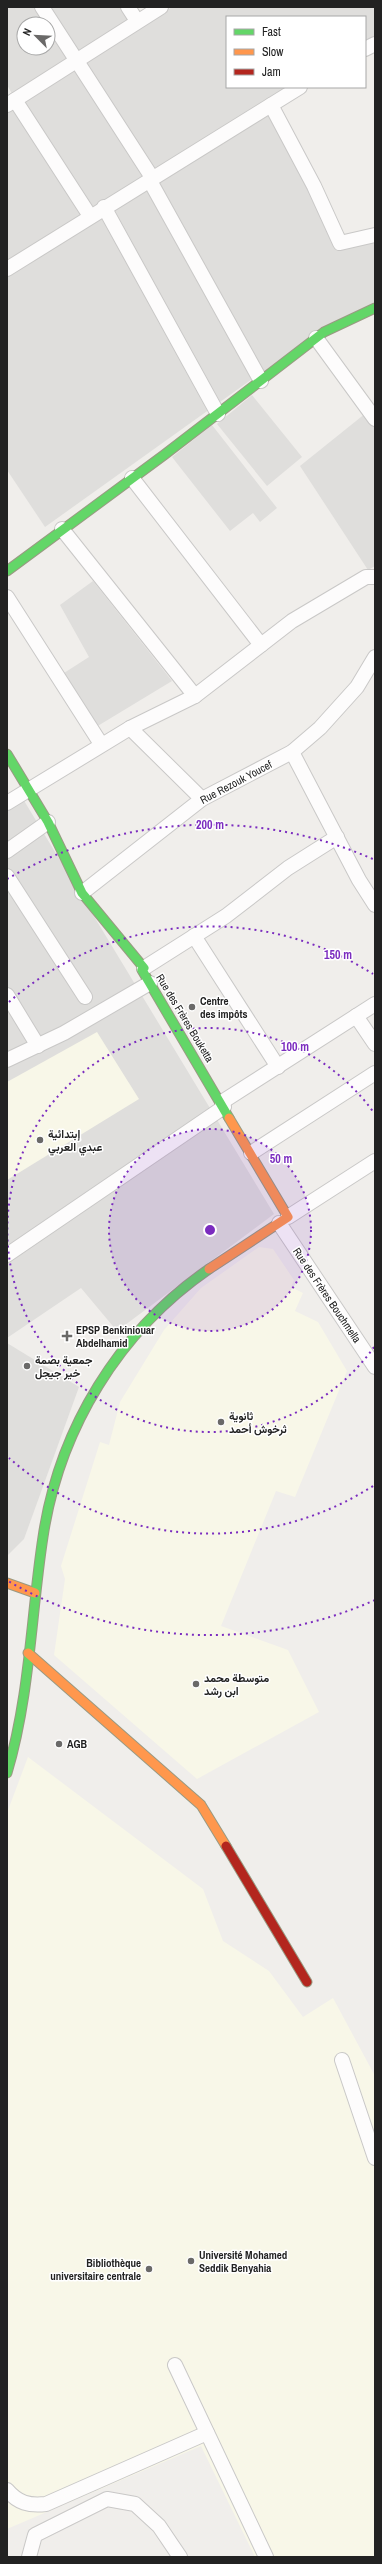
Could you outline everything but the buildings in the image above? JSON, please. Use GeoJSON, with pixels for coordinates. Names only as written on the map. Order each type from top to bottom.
{"type":"FeatureCollection","features":[{"type":"Feature","properties":{"kind":"main road"},"geometry":{"type":"LineString","coordinates":[[7,571],[218,414],[316,338],[375,308]]}},
{"type":"Feature","properties":{"kind":"main road","name":"Rue des Frères Bouketta"},"geometry":{"type":"LineString","coordinates":[[7,754],[48,822],[82,893],[144,968],[142,970],[251,1153],[284,1220]]}},
{"type":"Feature","properties":{"kind":"main road"},"geometry":{"type":"LineString","coordinates":[[7,1773],[28,1653],[41,1550],[55,1483],[79,1423],[107,1373],[139,1330],[172,1296],[210,1268],[284,1220]]}},
{"type":"Feature","properties":{"kind":"main road"},"geometry":{"type":"LineString","coordinates":[[7,1583],[35,1593]]}},
{"type":"Feature","properties":{"kind":"main road"},"geometry":{"type":"LineString","coordinates":[[28,1653],[202,1805],[306,1982]]}},
{"type":"Feature","properties":{"kind":"street"},"geometry":{"type":"LineString","coordinates":[[42,7],[152,180],[261,381]]}},
{"type":"Feature","properties":{"kind":"street"},"geometry":{"type":"LineString","coordinates":[[128,7],[137,21]]}},
{"type":"Feature","properties":{"kind":"street"},"geometry":{"type":"LineString","coordinates":[[90,216],[10,100],[162,7]]}},
{"type":"Feature","properties":{"kind":"street"},"geometry":{"type":"LineString","coordinates":[[366,48],[375,44]]}},
{"type":"Feature","properties":{"kind":"street"},"geometry":{"type":"LineString","coordinates":[[7,269],[104,207],[152,180],[298,88]]}},
{"type":"Feature","properties":{"kind":"street"},"geometry":{"type":"LineString","coordinates":[[271,105],[314,186],[340,243],[375,235]]}},
{"type":"Feature","properties":{"kind":"street"},"geometry":{"type":"LineString","coordinates":[[104,207],[218,414]]}},
{"type":"Feature","properties":{"kind":"street"},"geometry":{"type":"LineString","coordinates":[[316,338],[375,419]]}},
{"type":"Feature","properties":{"kind":"street"},"geometry":{"type":"LineString","coordinates":[[132,478],[261,645]]}},
{"type":"Feature","properties":{"kind":"street"},"geometry":{"type":"LineString","coordinates":[[62,529],[195,696]]}},
{"type":"Feature","properties":{"kind":"street"},"geometry":{"type":"LineString","coordinates":[[7,803],[101,744],[195,696],[292,621],[366,577],[375,577]]}},
{"type":"Feature","properties":{"kind":"street"},"geometry":{"type":"LineString","coordinates":[[7,597],[101,744]]}},
{"type":"Feature","properties":{"kind":"street","name":"Rue Rezouk Youcef"},"geometry":{"type":"LineString","coordinates":[[82,893],[202,799],[292,752],[320,728],[357,687],[375,657]]}},
{"type":"Feature","properties":{"kind":"street"},"geometry":{"type":"LineString","coordinates":[[130,728],[202,799]]}},
{"type":"Feature","properties":{"kind":"street"},"geometry":{"type":"LineString","coordinates":[[292,752],[337,837],[374,901]]}},
{"type":"Feature","properties":{"kind":"street"},"geometry":{"type":"LineString","coordinates":[[7,851],[48,822]]}},
{"type":"Feature","properties":{"kind":"street"},"geometry":{"type":"LineString","coordinates":[[144,968],[226,916],[288,868],[337,837]]}},
{"type":"Feature","properties":{"kind":"street"},"geometry":{"type":"LineString","coordinates":[[7,876],[85,996]]}},
{"type":"Feature","properties":{"kind":"street"},"geometry":{"type":"LineString","coordinates":[[194,936],[278,1067]]}},
{"type":"Feature","properties":{"kind":"street"},"geometry":{"type":"LineString","coordinates":[[7,1060],[38,1046],[150,983]]}},
{"type":"Feature","properties":{"kind":"street"},"geometry":{"type":"LineString","coordinates":[[7,995],[38,1046]]}},
{"type":"Feature","properties":{"kind":"street"},"geometry":{"type":"LineString","coordinates":[[7,1255],[223,1104],[375,1004]]}},
{"type":"Feature","properties":{"kind":"street"},"geometry":{"type":"LineString","coordinates":[[356,1016],[375,1044]]}},
{"type":"Feature","properties":{"kind":"street"},"geometry":{"type":"LineString","coordinates":[[251,1153],[375,1072]]}},
{"type":"Feature","properties":{"kind":"street"},"geometry":{"type":"LineString","coordinates":[[284,1220],[375,1162]]}},
{"type":"Feature","properties":{"kind":"street","name":"Rue des Frères Bouchmella"},"geometry":{"type":"LineString","coordinates":[[284,1220],[375,1367]]}},
{"type":"Feature","properties":{"kind":"street"},"geometry":{"type":"LineString","coordinates":[[342,2060],[375,2158]]}},
{"type":"Feature","properties":{"kind":"street"},"geometry":{"type":"LineString","coordinates":[[175,2365],[266,2557]]}},
{"type":"Feature","properties":{"kind":"street"},"geometry":{"type":"LineString","coordinates":[[7,2490],[15,2498],[26,2504],[46,2504],[207,2433]]}},
{"type":"Feature","properties":{"kind":"street"},"geometry":{"type":"LineString","coordinates":[[29,2557],[35,2535],[107,2499],[135,2504],[159,2526],[180,2557]]}},
{"type":"Feature","properties":{"kind":"shaded area"},"geometry":{"type":"Polygon","coordinates":[[[7,7],[38,7],[44,16],[16,16],[16,56],[56,56],[56,34],[73,59],[14,97],[7,85],[7,7]]]}},
{"type":"Feature","properties":{"kind":"shaded area"},"geometry":{"type":"Polygon","coordinates":[[[45,7],[126,7],[135,20],[76,56],[56,24],[56,16],[51,16],[45,7]]]}},
{"type":"Feature","properties":{"kind":"shaded area"},"geometry":{"type":"Polygon","coordinates":[[[172,7],[375,7],[375,39],[366,44],[366,16],[226,16],[226,88],[292,88],[155,176],[84,64],[172,7]]]}},
{"type":"Feature","properties":{"kind":"shaded area"},"geometry":{"type":"Polygon","coordinates":[[[78,65],[147,176],[91,209],[22,101],[78,65]]]}},
{"type":"Feature","properties":{"kind":"shaded area"},"geometry":{"type":"Polygon","coordinates":[[[17,105],[86,216],[7,266],[7,112],[17,105]]]}},
{"type":"Feature","properties":{"kind":"shaded area"},"geometry":{"type":"Polygon","coordinates":[[[279,106],[346,249],[375,240],[375,314],[334,331],[265,382],[158,181],[279,106]]]}},
{"type":"Feature","properties":{"kind":"shaded area"},"geometry":{"type":"Polygon","coordinates":[[[154,182],[259,374],[220,402],[107,209],[154,182]]]}},
{"type":"Feature","properties":{"kind":"shaded area"},"geometry":{"type":"Polygon","coordinates":[[[104,211],[217,404],[45,527],[7,470],[7,275],[104,211]]]}},
{"type":"Feature","properties":{"kind":"shaded area"},"geometry":{"type":"Polygon","coordinates":[[[252,395],[302,457],[267,486],[217,424],[252,395]]]}},
{"type":"Feature","properties":{"kind":"shaded area"},"geometry":{"type":"Polygon","coordinates":[[[366,413],[375,422],[375,566],[368,570],[300,466],[366,413]]]}},
{"type":"Feature","properties":{"kind":"shaded area"},"geometry":{"type":"Polygon","coordinates":[[[212,425],[277,508],[260,522],[253,513],[230,531],[172,457],[212,425]]]}},
{"type":"Feature","properties":{"kind":"shaded area"},"geometry":{"type":"Polygon","coordinates":[[[93,581],[172,681],[96,727],[64,673],[89,657],[60,605],[93,581]]]}},
{"type":"Feature","properties":{"kind":"shaded area"},"geometry":{"type":"Polygon","coordinates":[[[23,799],[274,1214],[117,1331],[81,1288],[7,1338],[7,809],[23,799]]]}},
{"type":"Feature","properties":{"kind":"shaded area","name":"إبتدائية عبدي العربي"},"geometry":{"type":"Polygon","coordinates":[[[97,1032],[139,1099],[7,1180],[7,1082],[97,1032]]]}},
{"type":"Feature","properties":{"kind":"shaded area","name":"ثانوية ثرخوش أحمد"},"geometry":{"type":"Polygon","coordinates":[[[259,1247],[273,1249],[294,1280],[291,1287],[303,1293],[295,1311],[318,1322],[347,1371],[295,1497],[276,1491],[221,1626],[288,1650],[319,1712],[197,1779],[54,1655],[65,1579],[61,1566],[100,1442],[109,1445],[120,1402],[164,1330],[201,1288],[259,1247]]]}},
{"type":"Feature","properties":{"kind":"shaded area"},"geometry":{"type":"Polygon","coordinates":[[[7,1343],[79,1387],[24,1539],[7,1556],[7,1343]]]}},
{"type":"Feature","properties":{"kind":"shaded area","name":"Université Mohamed Seddik Benyahia"},"geometry":{"type":"Polygon","coordinates":[[[28,1757],[203,1889],[223,1941],[269,1971],[303,2017],[333,1998],[375,2076],[375,2557],[255,2557],[201,2446],[7,2529],[7,1813],[28,1757]]]}},
{"type":"Feature","properties":{"kind":"traffic: fast"},"geometry":{"type":"LineString","coordinates":[[7,571],[164,455],[324,332],[375,308]]}},
{"type":"Feature","properties":{"kind":"traffic: fast"},"geometry":{"type":"LineString","coordinates":[[7,754],[48,822],[82,893],[144,968],[142,970],[229,1118]]}},
{"type":"Feature","properties":{"kind":"traffic: fast"},"geometry":{"type":"LineString","coordinates":[[7,1773],[21,1715],[43,1537],[51,1497],[63,1458],[79,1421],[98,1386],[121,1353],[147,1322],[177,1294],[209,1269]]}},
{"type":"Feature","properties":{"kind":"traffic: slow"},"geometry":{"type":"LineString","coordinates":[[209,1269],[288,1217],[229,1118]]}},
{"type":"Feature","properties":{"kind":"traffic: slow"},"geometry":{"type":"LineString","coordinates":[[7,1583],[35,1593]]}},
{"type":"Feature","properties":{"kind":"traffic: slow"},"geometry":{"type":"LineString","coordinates":[[28,1653],[201,1805],[226,1846]]}},
{"type":"Feature","properties":{"kind":"traffic: jam"},"geometry":{"type":"LineString","coordinates":[[226,1846],[307,1982]]}},
{"type":"Feature","properties":{"kind":"place","name":"Centre des impôts"},"geometry":{"type":"Point","coordinates":[192,1007]}},
{"type":"Feature","properties":{"kind":"place","name":"إبتدائية عبدي العربي"},"geometry":{"type":"Point","coordinates":[40,1140]}},
{"type":"Feature","properties":{"kind":"place","name":"EPSP Benkiniouar Abdelhamid"},"geometry":{"type":"Point","coordinates":[67,1336]}},
{"type":"Feature","properties":{"kind":"place","name":"جمعية بصمة خير جيجل"},"geometry":{"type":"Point","coordinates":[27,1366]}},
{"type":"Feature","properties":{"kind":"place","name":"ثانوية ثرخوش أحمد"},"geometry":{"type":"Point","coordinates":[221,1422]}},
{"type":"Feature","properties":{"kind":"place","name":"متوسطة محمد ابن رشد"},"geometry":{"type":"Point","coordinates":[196,1684]}},
{"type":"Feature","properties":{"kind":"place","name":"AGB"},"geometry":{"type":"Point","coordinates":[59,1744]}},
{"type":"Feature","properties":{"kind":"place","name":"Université Mohamed Seddik Benyahia"},"geometry":{"type":"Point","coordinates":[191,2261]}},
{"type":"Feature","properties":{"kind":"place","name":"Bibliothèque universitaire centrale"},"geometry":{"type":"Point","coordinates":[149,2269]}}]}
